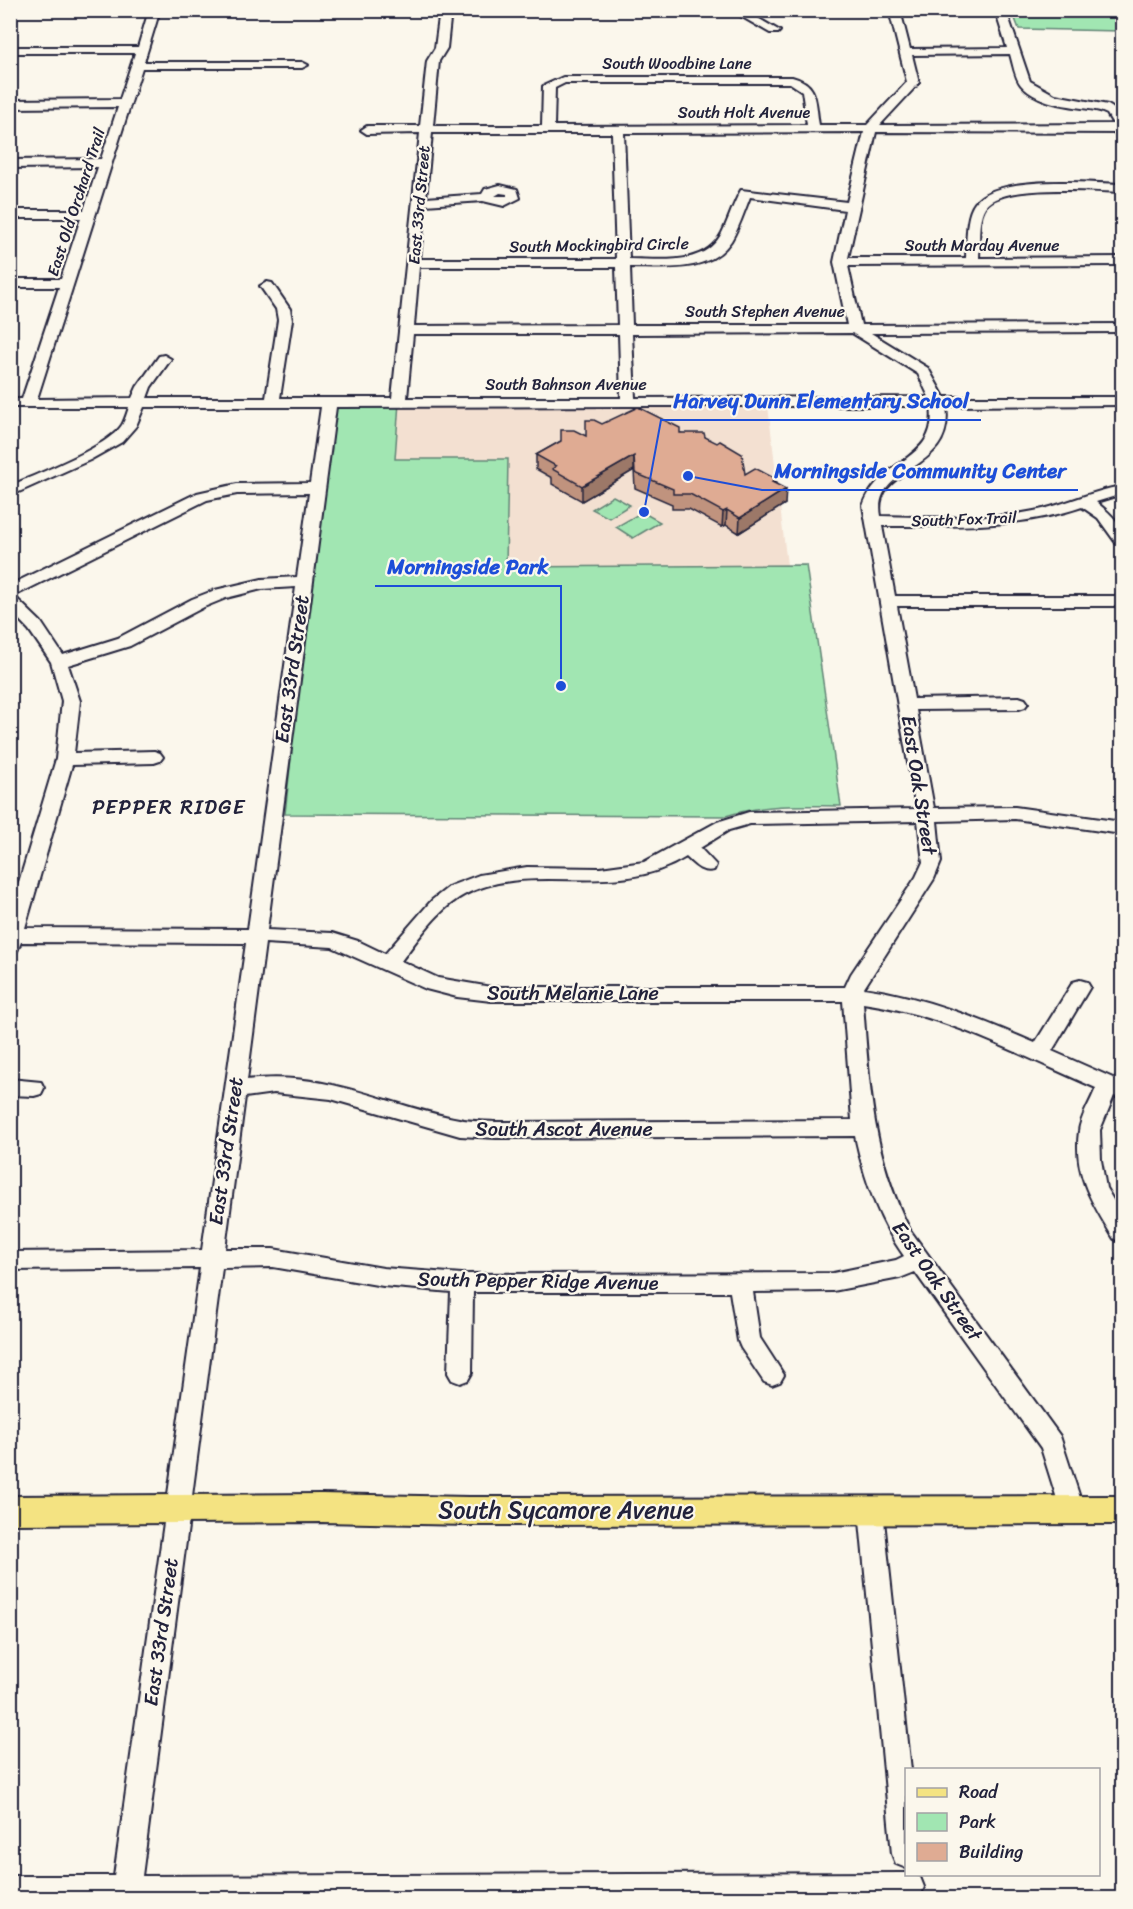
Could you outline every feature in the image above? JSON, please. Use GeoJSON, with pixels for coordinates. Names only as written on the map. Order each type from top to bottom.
{"type":"FeatureCollection","features":[{"type":"Feature","properties":{"kind":"main road","name":"South Sycamore Avenue"},"geometry":{"type":"LineString","coordinates":[[10,1510],[1122,1510]]}},
{"type":"Feature","properties":{"kind":"street","name":"East Old Orchard Trail"},"geometry":{"type":"LineString","coordinates":[[28,403],[155,10]]}},
{"type":"Feature","properties":{"kind":"street","name":"East 33rd Street"},"geometry":{"type":"LineString","coordinates":[[399,402],[433,61],[441,48],[446,10]]}},
{"type":"Feature","properties":{"kind":"street"},"geometry":{"type":"LineString","coordinates":[[735,10],[774,31]]}},
{"type":"Feature","properties":{"kind":"street"},"geometry":{"type":"LineString","coordinates":[[855,329],[841,262],[852,207],[871,128],[913,83],[894,10]]}},
{"type":"Feature","properties":{"kind":"street"},"geometry":{"type":"LineString","coordinates":[[1000,10],[1025,82],[1029,87],[1048,96],[1104,108],[1112,112],[1122,128]]}},
{"type":"Feature","properties":{"kind":"street"},"geometry":{"type":"LineString","coordinates":[[10,50],[142,50]]}},
{"type":"Feature","properties":{"kind":"street"},"geometry":{"type":"LineString","coordinates":[[906,52],[1015,51]]}},
{"type":"Feature","properties":{"kind":"street"},"geometry":{"type":"LineString","coordinates":[[137,65],[302,64]]}},
{"type":"Feature","properties":{"kind":"street","name":"South Woodbine Lane"},"geometry":{"type":"LineString","coordinates":[[548,129],[549,86],[562,80],[792,80],[805,86],[808,90],[813,128]]}},
{"type":"Feature","properties":{"kind":"street"},"geometry":{"type":"LineString","coordinates":[[10,104],[125,103]]}},
{"type":"Feature","properties":{"kind":"street","name":"South Holt Avenue"},"geometry":{"type":"LineString","coordinates":[[367,130],[1122,128]]}},
{"type":"Feature","properties":{"kind":"street"},"geometry":{"type":"LineString","coordinates":[[618,130],[628,402]]}},
{"type":"Feature","properties":{"kind":"street"},"geometry":{"type":"LineString","coordinates":[[10,164],[106,163]]}},
{"type":"Feature","properties":{"kind":"street"},"geometry":{"type":"LineString","coordinates":[[972,261],[979,206],[986,197],[1024,188],[1122,188]]}},
{"type":"Feature","properties":{"kind":"street","name":"South Mockingbird Circle"},"geometry":{"type":"LineString","coordinates":[[413,263],[683,263],[710,256],[720,249],[745,193],[852,207]]}},
{"type":"Feature","properties":{"kind":"street"},"geometry":{"type":"LineString","coordinates":[[419,202],[487,197]]}},
{"type":"Feature","properties":{"kind":"street"},"geometry":{"type":"LineString","coordinates":[[10,214],[89,214]]}},
{"type":"Feature","properties":{"kind":"street","name":"South Marday Avenue"},"geometry":{"type":"LineString","coordinates":[[841,262],[1122,261]]}},
{"type":"Feature","properties":{"kind":"street"},"geometry":{"type":"LineString","coordinates":[[10,284],[67,283]]}},
{"type":"Feature","properties":{"kind":"street"},"geometry":{"type":"LineString","coordinates":[[267,286],[283,309],[285,320],[272,403]]}},
{"type":"Feature","properties":{"kind":"street","name":"South Stephen Avenue"},"geometry":{"type":"LineString","coordinates":[[407,330],[1122,328]]}},
{"type":"Feature","properties":{"kind":"street","name":"East Oak Street"},"geometry":{"type":"LineString","coordinates":[[855,329],[923,371],[931,382],[938,401],[940,419],[935,440],[930,448],[890,476],[876,490],[872,506],[887,602],[927,816],[932,862],[925,879],[858,979],[852,994],[864,1128],[869,1152],[888,1208],[902,1236],[1052,1444],[1072,1510]]}},
{"type":"Feature","properties":{"kind":"street"},"geometry":{"type":"LineString","coordinates":[[10,492],[107,446],[125,432],[152,373],[164,359]]}},
{"type":"Feature","properties":{"kind":"street","name":"South Bahnson Avenue"},"geometry":{"type":"LineString","coordinates":[[10,403],[1122,401]]}},
{"type":"Feature","properties":{"kind":"street","name":"East 33rd Street"},"geometry":{"type":"LineString","coordinates":[[126,1893],[329,403]]}},
{"type":"Feature","properties":{"kind":"street"},"geometry":{"type":"LineString","coordinates":[[10,592],[202,496],[245,489],[317,488]]}},
{"type":"Feature","properties":{"kind":"street","name":"South Fox Trail"},"geometry":{"type":"LineString","coordinates":[[874,521],[1011,520],[1053,511],[1122,490]]}},
{"type":"Feature","properties":{"kind":"street"},"geometry":{"type":"LineString","coordinates":[[1083,500],[1103,515],[1122,540]]}},
{"type":"Feature","properties":{"kind":"street"},"geometry":{"type":"LineString","coordinates":[[59,662],[124,642],[198,603],[221,594],[262,584],[304,582]]}},
{"type":"Feature","properties":{"kind":"street"},"geometry":{"type":"LineString","coordinates":[[10,600],[35,626],[59,662],[71,701],[65,759],[13,940]]}},
{"type":"Feature","properties":{"kind":"street"},"geometry":{"type":"LineString","coordinates":[[887,602],[1122,601]]}},
{"type":"Feature","properties":{"kind":"street"},"geometry":{"type":"LineString","coordinates":[[907,705],[1019,703]]}},
{"type":"Feature","properties":{"kind":"street"},"geometry":{"type":"LineString","coordinates":[[65,759],[154,757]]}},
{"type":"Feature","properties":{"kind":"street"},"geometry":{"type":"LineString","coordinates":[[388,964],[432,913],[457,891],[488,878],[513,874],[621,873],[649,867],[688,848],[722,826],[749,818],[1015,813],[1122,828]]}},
{"type":"Feature","properties":{"kind":"street"},"geometry":{"type":"LineString","coordinates":[[688,848],[707,865]]}},
{"type":"Feature","properties":{"kind":"street","name":"South Melanie Lane"},"geometry":{"type":"LineString","coordinates":[[13,940],[256,936],[332,940],[351,946],[433,984],[457,990],[491,994],[852,994],[884,997],[908,1002],[1039,1054],[1115,1088]]}},
{"type":"Feature","properties":{"kind":"street"},"geometry":{"type":"LineString","coordinates":[[1039,1054],[1080,987]]}},
{"type":"Feature","properties":{"kind":"street","name":"South Ascot Avenue"},"geometry":{"type":"LineString","coordinates":[[235,1090],[274,1085],[331,1091],[460,1128],[496,1130],[864,1128]]}},
{"type":"Feature","properties":{"kind":"street"},"geometry":{"type":"LineString","coordinates":[[10,1087],[34,1088]]}},
{"type":"Feature","properties":{"kind":"street"},"geometry":{"type":"LineString","coordinates":[[1115,1088],[1089,1130],[1090,1160],[1096,1190],[1122,1233]]}},
{"type":"Feature","properties":{"kind":"street","name":"South Pepper Ridge Avenue"},"geometry":{"type":"LineString","coordinates":[[10,1261],[273,1258],[383,1277],[462,1283],[740,1283],[833,1282],[882,1274],[900,1269],[919,1259]]}},
{"type":"Feature","properties":{"kind":"street"},"geometry":{"type":"LineString","coordinates":[[460,1373],[462,1283]]}},
{"type":"Feature","properties":{"kind":"street"},"geometry":{"type":"LineString","coordinates":[[740,1283],[748,1341],[772,1375]]}},
{"type":"Feature","properties":{"kind":"street"},"geometry":{"type":"LineString","coordinates":[[871,1511],[905,1844]]}},
{"type":"Feature","properties":{"kind":"street"},"geometry":{"type":"LineString","coordinates":[[10,1890],[126,1893],[662,1893],[910,1887]]}},
{"type":"Feature","properties":{"kind":"shaded area"},"geometry":{"type":"Polygon","coordinates":[[[768,406],[787,565],[506,567],[394,459],[398,407],[768,406]]]}},
{"type":"Feature","properties":{"kind":"green space"},"geometry":{"type":"Polygon","coordinates":[[[1012,11],[1122,11],[1122,31],[1019,29],[1012,11]]]}},
{"type":"Feature","properties":{"kind":"green space"},"geometry":{"type":"Polygon","coordinates":[[[399,402],[395,459],[508,459],[506,567],[806,565],[841,806],[769,807],[726,816],[285,814],[329,403],[399,402]]]}},
{"type":"Feature","properties":{"kind":"green space"},"geometry":{"type":"Polygon","coordinates":[[[613,496],[630,505],[609,518],[592,509],[613,496]]]}},
{"type":"Feature","properties":{"kind":"green space"},"geometry":{"type":"Polygon","coordinates":[[[642,512],[660,522],[633,538],[616,527],[642,512]]]}},
{"type":"Feature","properties":{"kind":"building"},"geometry":{"type":"Polygon","coordinates":[[[638,407],[680,428],[680,433],[704,433],[705,437],[717,443],[720,441],[742,454],[745,474],[755,468],[776,479],[772,482],[786,489],[740,518],[727,510],[723,512],[690,494],[673,494],[673,489],[635,473],[634,456],[582,486],[552,469],[556,466],[536,455],[561,441],[561,430],[574,430],[586,436],[586,420],[594,420],[602,424],[638,407]]]}},
{"type":"Feature","properties":{"kind":"place","name":"Morningside Community Center"},"geometry":{"type":"Point","coordinates":[688,476]}},
{"type":"Feature","properties":{"kind":"place","name":"Harvey Dunn Elementary School"},"geometry":{"type":"Point","coordinates":[644,512]}},
{"type":"Feature","properties":{"kind":"place","name":"Morningside Park"},"geometry":{"type":"Point","coordinates":[561,686]}},
{"type":"Feature","properties":{"kind":"district","name":"PEPPER RIDGE"},"geometry":{"type":"Point","coordinates":[169,807]}}]}
